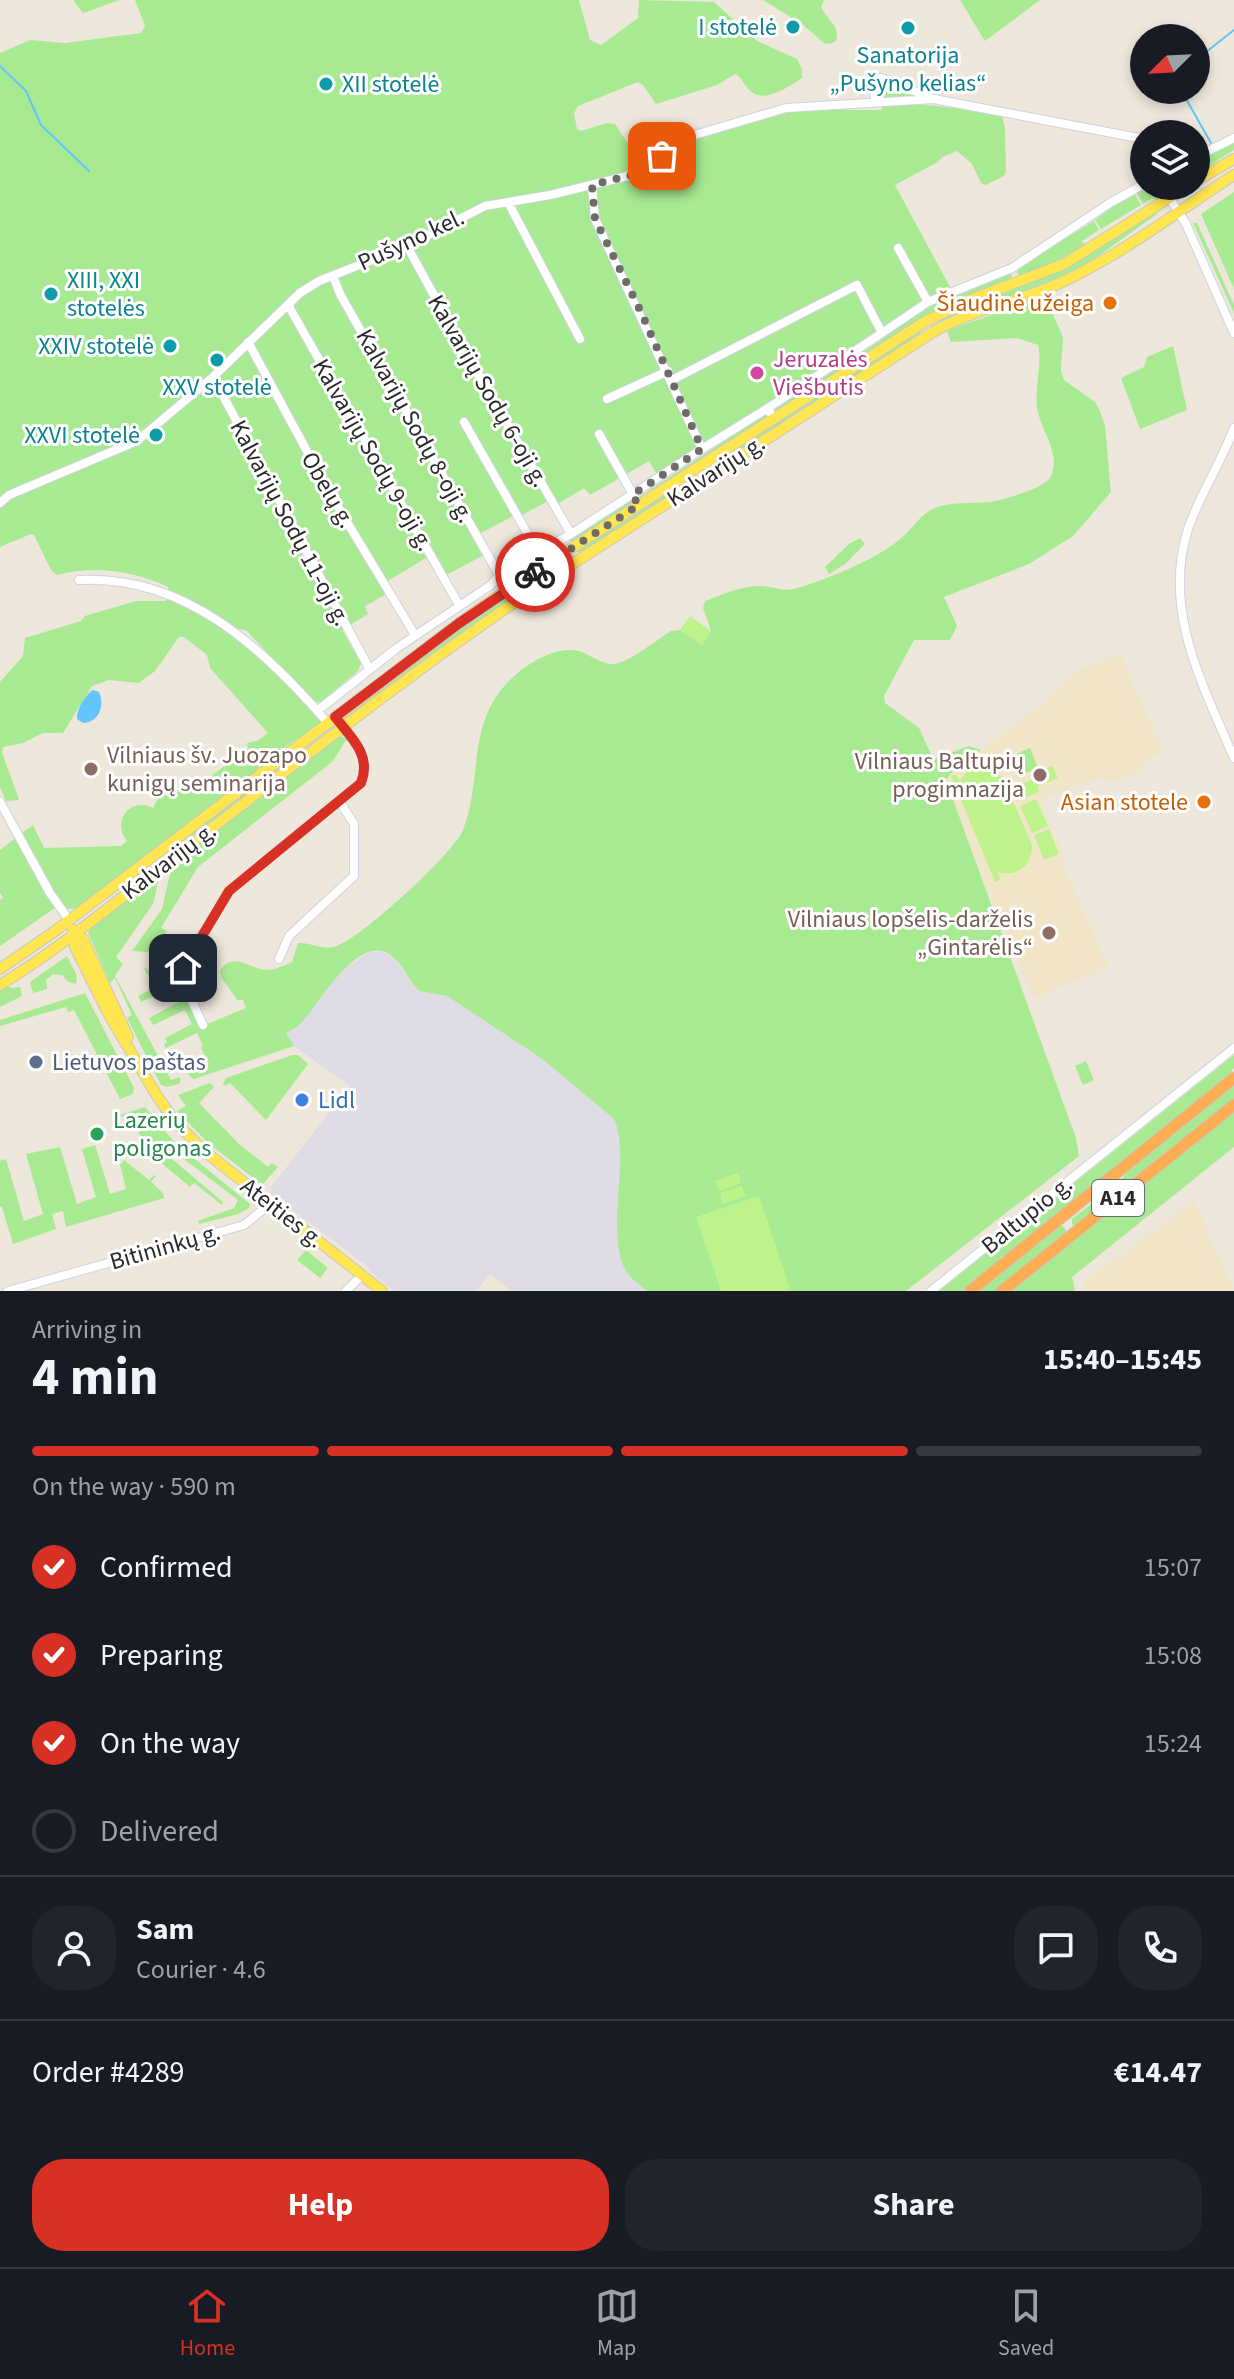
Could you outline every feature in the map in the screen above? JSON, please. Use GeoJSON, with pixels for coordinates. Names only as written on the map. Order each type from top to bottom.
{"type":"FeatureCollection","features":[{"type":"Feature","properties":{"kind":"highway","name":"A14"},"geometry":{"type":"LineString","coordinates":[[970,1291],[1234,1078]]}},
{"type":"Feature","properties":{"kind":"highway","name":"A14"},"geometry":{"type":"LineString","coordinates":[[1002,1291],[1234,1105]]}},
{"type":"Feature","properties":{"kind":"highway"},"geometry":{"type":"LineString","coordinates":[[1070,1211],[1070,1226],[1081,1228]]}},
{"type":"Feature","properties":{"kind":"main road"},"geometry":{"type":"LineString","coordinates":[[1210,173],[1234,159]]}},
{"type":"Feature","properties":{"kind":"main road","name":"Kalvarijų g."},"geometry":{"type":"LineString","coordinates":[[0,985],[75,933],[342,726],[492,617],[933,332],[956,320],[1073,276],[1234,175]]}},
{"type":"Feature","properties":{"kind":"main road","name":"Kalvarijų g."},"geometry":{"type":"LineString","coordinates":[[0,969],[508,589],[682,478],[770,413],[926,321],[1075,258],[1164,200]]}},
{"type":"Feature","properties":{"kind":"main road"},"geometry":{"type":"LineString","coordinates":[[926,321],[933,332]]}},
{"type":"Feature","properties":{"kind":"main road"},"geometry":{"type":"LineString","coordinates":[[682,478],[689,489]]}},
{"type":"Feature","properties":{"kind":"main road"},"geometry":{"type":"LineString","coordinates":[[331,719],[342,726]]}},
{"type":"Feature","properties":{"kind":"main road","name":"Ateities g."},"geometry":{"type":"LineString","coordinates":[[69,920],[75,933],[83,939],[123,1021],[133,1051],[167,1111],[189,1137],[382,1291]]}},
{"type":"Feature","properties":{"kind":"street","name":"Pušyno kel."},"geometry":{"type":"LineString","coordinates":[[875,103],[875,92],[881,78],[934,99],[1130,136]]}},
{"type":"Feature","properties":{"kind":"street","name":"Pušyno kel."},"geometry":{"type":"LineString","coordinates":[[0,503],[9,495],[137,441],[213,377],[311,286],[407,246],[467,213],[497,203],[509,204],[652,170],[674,141],[772,111],[804,106],[934,99]]}},
{"type":"Feature","properties":{"kind":"street"},"geometry":{"type":"LineString","coordinates":[[1210,150],[1234,138]]}},
{"type":"Feature","properties":{"kind":"street"},"geometry":{"type":"LineString","coordinates":[[592,185],[595,219],[702,449]]}},
{"type":"Feature","properties":{"kind":"street"},"geometry":{"type":"LineString","coordinates":[[317,711],[369,668],[491,585],[499,575],[571,534],[702,449],[770,413],[928,302],[1012,268],[1130,192]]}},
{"type":"Feature","properties":{"kind":"street"},"geometry":{"type":"LineString","coordinates":[[1171,200],[1179,211],[1234,333]]}},
{"type":"Feature","properties":{"kind":"street"},"geometry":{"type":"LineString","coordinates":[[509,204],[580,339]]}},
{"type":"Feature","properties":{"kind":"street","name":"Kalvarijų Sodų 6-oji g."},"geometry":{"type":"LineString","coordinates":[[407,246],[571,534]]}},
{"type":"Feature","properties":{"kind":"street"},"geometry":{"type":"LineString","coordinates":[[898,248],[928,302]]}},
{"type":"Feature","properties":{"kind":"street"},"geometry":{"type":"LineString","coordinates":[[1012,268],[1017,283]]}},
{"type":"Feature","properties":{"kind":"street","name":"Kalvarijų Sodų 8-oji g."},"geometry":{"type":"LineString","coordinates":[[333,276],[340,294],[499,575]]}},
{"type":"Feature","properties":{"kind":"street"},"geometry":{"type":"LineString","coordinates":[[607,399],[670,375],[857,285],[882,333]]}},
{"type":"Feature","properties":{"kind":"street","name":"Kalvarijų Sodų 9-oji g."},"geometry":{"type":"LineString","coordinates":[[288,305],[459,605]]}},
{"type":"Feature","properties":{"kind":"street","name":"Obelų g."},"geometry":{"type":"LineString","coordinates":[[248,342],[322,479],[415,635]]}},
{"type":"Feature","properties":{"kind":"street","name":"Kalvarijų Sodų 11-oji g."},"geometry":{"type":"LineString","coordinates":[[213,377],[369,668]]}},
{"type":"Feature","properties":{"kind":"street"},"geometry":{"type":"LineString","coordinates":[[464,422],[538,552]]}},
{"type":"Feature","properties":{"kind":"street"},"geometry":{"type":"LineString","coordinates":[[1234,428],[1188,530],[1181,556],[1179,586],[1187,643],[1234,758]]}},
{"type":"Feature","properties":{"kind":"street"},"geometry":{"type":"LineString","coordinates":[[599,434],[639,505]]}},
{"type":"Feature","properties":{"kind":"street"},"geometry":{"type":"LineString","coordinates":[[79,580],[136,584],[198,608],[226,624],[267,658],[317,711],[331,719]]}},
{"type":"Feature","properties":{"kind":"street"},"geometry":{"type":"LineString","coordinates":[[203,1025],[181,971],[226,895],[361,783],[365,770],[359,748],[342,726]]}},
{"type":"Feature","properties":{"kind":"street"},"geometry":{"type":"LineString","coordinates":[[0,802],[50,893],[69,920]]}},
{"type":"Feature","properties":{"kind":"street"},"geometry":{"type":"LineString","coordinates":[[279,959],[289,936],[354,876],[354,824],[340,802]]}},
{"type":"Feature","properties":{"kind":"street","name":"Baltupio g."},"geometry":{"type":"LineString","coordinates":[[931,1291],[1234,1048]]}},
{"type":"Feature","properties":{"kind":"street","name":"Bitininkų g."},"geometry":{"type":"LineString","coordinates":[[8,1291],[244,1225],[270,1204]]}},
{"type":"Feature","properties":{"kind":"street"},"geometry":{"type":"LineString","coordinates":[[346,1291],[362,1275]]}},
{"type":"Feature","properties":{"kind":"shaded area","name":"Vilniaus Baltupių progimnazija"},"geometry":{"type":"Polygon","coordinates":[[[1120,654],[1163,752],[1145,760],[1144,769],[1112,782],[1098,778],[1040,800],[1065,858],[1061,861],[1108,967],[1033,998],[991,898],[993,890],[987,892],[946,780],[953,771],[1021,722],[1078,670],[1120,654]]]}},
{"type":"Feature","properties":{"kind":"shaded area"},"geometry":{"type":"Polygon","coordinates":[[[381,951],[392,956],[419,991],[447,996],[541,1058],[614,1119],[618,1127],[622,1173],[617,1229],[623,1263],[628,1274],[647,1291],[512,1291],[490,1274],[476,1291],[394,1291],[366,1265],[271,1194],[271,1187],[350,1086],[294,1046],[285,1033],[299,1026],[340,972],[367,953],[381,951]]]}},
{"type":"Feature","properties":{"kind":"shaded area"},"geometry":{"type":"Polygon","coordinates":[[[1194,1201],[1234,1291],[1087,1291],[1083,1283],[1194,1201]]]}},
{"type":"Feature","properties":{"kind":"green space"},"geometry":{"type":"Polygon","coordinates":[[[74,0],[120,0],[83,13],[74,1],[74,0]]]}},
{"type":"Feature","properties":{"kind":"green space"},"geometry":{"type":"Polygon","coordinates":[[[135,0],[579,0],[590,40],[601,45],[638,18],[639,0],[714,2],[757,41],[797,59],[802,78],[765,96],[750,91],[735,74],[717,85],[656,104],[638,82],[578,106],[574,113],[577,129],[581,131],[607,123],[615,124],[627,142],[662,146],[702,138],[760,118],[790,112],[881,110],[884,105],[943,107],[1002,116],[1006,172],[985,185],[972,164],[957,151],[895,185],[951,289],[658,476],[649,461],[590,495],[584,488],[553,507],[548,501],[479,534],[488,553],[440,578],[426,558],[381,585],[385,595],[365,606],[368,614],[342,630],[361,663],[358,671],[321,702],[314,703],[246,630],[238,629],[236,634],[321,723],[263,762],[251,777],[79,908],[68,909],[62,903],[0,946],[0,900],[3,898],[0,893],[0,850],[33,825],[44,848],[121,846],[127,841],[121,826],[122,819],[130,808],[145,805],[153,808],[161,793],[172,798],[180,789],[198,786],[248,748],[247,743],[257,741],[268,733],[210,668],[207,655],[184,637],[179,637],[155,671],[139,683],[109,680],[92,686],[63,733],[43,733],[23,743],[3,747],[2,752],[19,800],[6,801],[0,787],[0,682],[23,656],[25,638],[136,601],[165,601],[169,597],[168,587],[114,571],[85,570],[57,575],[31,534],[0,547],[0,53],[30,40],[65,43],[141,33],[145,26],[135,0]]]}},
{"type":"Feature","properties":{"kind":"green space"},"geometry":{"type":"Polygon","coordinates":[[[763,0],[824,0],[821,7],[835,27],[836,41],[824,43],[802,24],[763,0]]]}},
{"type":"Feature","properties":{"kind":"green space"},"geometry":{"type":"Polygon","coordinates":[[[960,0],[1040,0],[985,41],[960,0]]]}},
{"type":"Feature","properties":{"kind":"green space"},"geometry":{"type":"Polygon","coordinates":[[[886,85],[915,96],[881,99],[877,93],[886,85]]]}},
{"type":"Feature","properties":{"kind":"green space"},"geometry":{"type":"Polygon","coordinates":[[[1234,141],[1234,150],[1210,165],[1210,154],[1234,141]]]}},
{"type":"Feature","properties":{"kind":"green space"},"geometry":{"type":"Polygon","coordinates":[[[1234,192],[1234,289],[1201,214],[1234,192]]]}},
{"type":"Feature","properties":{"kind":"green space"},"geometry":{"type":"Polygon","coordinates":[[[1130,198],[1138,200],[1141,205],[1101,229],[1095,220],[1130,198]]]}},
{"type":"Feature","properties":{"kind":"green space"},"geometry":{"type":"Polygon","coordinates":[[[1156,211],[1157,214],[1097,257],[1064,276],[939,322],[979,301],[1060,271],[1156,211]]]}},
{"type":"Feature","properties":{"kind":"green space"},"geometry":{"type":"Polygon","coordinates":[[[1094,221],[1099,230],[1082,241],[1085,244],[1058,261],[1022,277],[1017,273],[1019,267],[1094,221]]]}},
{"type":"Feature","properties":{"kind":"green space"},"geometry":{"type":"Polygon","coordinates":[[[1193,223],[1197,223],[1234,305],[1234,313],[1193,223]]]}},
{"type":"Feature","properties":{"kind":"green space"},"geometry":{"type":"Polygon","coordinates":[[[1008,273],[1012,275],[1011,281],[971,295],[778,411],[774,409],[880,341],[879,338],[934,302],[1008,273]]]}},
{"type":"Feature","properties":{"kind":"green space"},"geometry":{"type":"Polygon","coordinates":[[[1045,297],[1063,337],[1061,371],[1064,380],[1095,402],[1100,411],[1105,426],[1111,492],[1073,536],[1029,564],[944,597],[957,626],[950,640],[914,640],[884,696],[885,703],[919,728],[933,759],[969,746],[981,750],[946,780],[1076,1138],[1079,1156],[906,1291],[647,1291],[628,1274],[619,1248],[620,1150],[614,1119],[541,1058],[447,996],[419,991],[393,957],[380,951],[367,953],[354,961],[299,1025],[286,1033],[294,1046],[194,1079],[190,1077],[188,1073],[209,1064],[197,1033],[166,1048],[164,1044],[167,1042],[165,1038],[192,1024],[185,1010],[153,1025],[149,1018],[181,1001],[174,987],[141,1002],[138,996],[156,987],[143,967],[168,979],[174,966],[148,952],[132,951],[162,909],[172,865],[340,736],[347,739],[332,762],[198,867],[161,928],[190,947],[177,974],[200,1027],[246,1008],[243,1000],[237,1000],[221,977],[220,970],[226,965],[237,961],[270,970],[292,962],[298,943],[329,948],[339,945],[387,911],[443,857],[463,830],[469,811],[486,716],[509,681],[532,663],[550,654],[569,650],[609,664],[619,663],[671,631],[680,630],[702,645],[711,631],[703,608],[705,601],[745,588],[762,586],[789,590],[820,581],[864,562],[889,547],[935,508],[996,501],[1024,493],[1047,480],[1051,476],[1054,460],[1037,404],[1038,345],[1017,338],[951,342],[947,330],[1045,297]]]}},
{"type":"Feature","properties":{"kind":"green space"},"geometry":{"type":"Polygon","coordinates":[[[919,329],[921,334],[693,481],[758,433],[919,329]]]}},
{"type":"Feature","properties":{"kind":"green space"},"geometry":{"type":"Polygon","coordinates":[[[1173,346],[1187,410],[1140,429],[1121,378],[1144,367],[1147,357],[1173,346]]]}},
{"type":"Feature","properties":{"kind":"green space"},"geometry":{"type":"Polygon","coordinates":[[[767,413],[768,416],[642,499],[639,497],[767,413]]]}},
{"type":"Feature","properties":{"kind":"green space"},"geometry":{"type":"Polygon","coordinates":[[[682,483],[684,486],[580,555],[577,550],[682,483]]]}},
{"type":"Feature","properties":{"kind":"green space"},"geometry":{"type":"Polygon","coordinates":[[[629,499],[633,504],[573,544],[569,539],[553,549],[629,499]]]}},
{"type":"Feature","properties":{"kind":"green space"},"geometry":{"type":"Polygon","coordinates":[[[860,538],[865,544],[845,564],[829,574],[825,567],[860,538]]]}},
{"type":"Feature","properties":{"kind":"green space"},"geometry":{"type":"Polygon","coordinates":[[[571,554],[574,559],[348,717],[369,697],[456,631],[571,554]]]}},
{"type":"Feature","properties":{"kind":"green space"},"geometry":{"type":"Polygon","coordinates":[[[690,616],[711,631],[702,645],[680,630],[690,616]]]}},
{"type":"Feature","properties":{"kind":"green space"},"geometry":{"type":"Polygon","coordinates":[[[318,735],[288,764],[166,855],[165,853],[318,735]]]}},
{"type":"Feature","properties":{"kind":"green space"},"geometry":{"type":"Polygon","coordinates":[[[1030,748],[1038,768],[1018,777],[1009,757],[1030,748]]]}},
{"type":"Feature","properties":{"kind":"green space"},"geometry":{"type":"Polygon","coordinates":[[[980,765],[994,768],[1003,778],[1032,845],[1027,864],[1012,873],[998,872],[1000,880],[995,882],[951,776],[956,774],[959,781],[969,769],[980,765]]]}},
{"type":"Feature","properties":{"kind":"green space"},"geometry":{"type":"Polygon","coordinates":[[[1052,766],[1058,778],[1037,787],[1039,792],[1017,801],[1012,788],[1052,766]]]}},
{"type":"Feature","properties":{"kind":"green space"},"geometry":{"type":"Polygon","coordinates":[[[1036,799],[1048,826],[1032,833],[1020,806],[1036,799]]]}},
{"type":"Feature","properties":{"kind":"green space"},"geometry":{"type":"Polygon","coordinates":[[[1049,829],[1059,854],[1044,860],[1034,835],[1049,829]]]}},
{"type":"Feature","properties":{"kind":"green space"},"geometry":{"type":"Polygon","coordinates":[[[159,878],[153,904],[116,957],[123,964],[115,976],[171,1080],[179,1077],[181,1080],[179,1084],[166,1087],[161,1085],[127,1018],[132,1015],[115,978],[110,983],[88,933],[109,912],[159,878]]]}},
{"type":"Feature","properties":{"kind":"green space"},"geometry":{"type":"Polygon","coordinates":[[[67,956],[77,976],[76,984],[68,982],[62,975],[53,974],[46,980],[47,989],[33,993],[30,982],[67,956]]]}},
{"type":"Feature","properties":{"kind":"green space"},"geometry":{"type":"Polygon","coordinates":[[[7,986],[20,987],[22,996],[0,1007],[0,990],[7,986]]]}},
{"type":"Feature","properties":{"kind":"green space"},"geometry":{"type":"Polygon","coordinates":[[[85,993],[134,1088],[133,1094],[120,1099],[74,1010],[68,1012],[66,1007],[0,1026],[0,1020],[85,993]]]}},
{"type":"Feature","properties":{"kind":"green space"},"geometry":{"type":"Polygon","coordinates":[[[298,1055],[308,1064],[266,1120],[230,1083],[223,1084],[226,1078],[298,1055]]]}},
{"type":"Feature","properties":{"kind":"green space"},"geometry":{"type":"Polygon","coordinates":[[[1234,1055],[1234,1068],[1225,1080],[962,1291],[939,1291],[1234,1055]]]}},
{"type":"Feature","properties":{"kind":"green space"},"geometry":{"type":"Polygon","coordinates":[[[1086,1061],[1094,1080],[1083,1085],[1075,1066],[1086,1061]]]}},
{"type":"Feature","properties":{"kind":"green space"},"geometry":{"type":"Polygon","coordinates":[[[210,1083],[214,1087],[199,1103],[238,1143],[268,1167],[272,1163],[278,1167],[262,1185],[207,1142],[177,1111],[186,1106],[178,1095],[210,1083]]]}},
{"type":"Feature","properties":{"kind":"green space"},"geometry":{"type":"Polygon","coordinates":[[[1234,1085],[1234,1100],[1075,1226],[1072,1224],[1072,1219],[1120,1181],[1132,1166],[1234,1085]]]}},
{"type":"Feature","properties":{"kind":"green space"},"geometry":{"type":"Polygon","coordinates":[[[145,1107],[175,1143],[250,1204],[249,1208],[199,1224],[198,1221],[234,1208],[238,1200],[176,1153],[172,1159],[223,1202],[222,1205],[194,1183],[190,1187],[139,1144],[143,1138],[138,1133],[141,1130],[128,1116],[125,1119],[120,1115],[145,1107]]]}},
{"type":"Feature","properties":{"kind":"green space"},"geometry":{"type":"Polygon","coordinates":[[[1234,1111],[1234,1147],[1072,1277],[1075,1291],[1010,1291],[1234,1111]]]}},
{"type":"Feature","properties":{"kind":"green space"},"geometry":{"type":"Polygon","coordinates":[[[95,1145],[110,1194],[126,1189],[120,1165],[124,1160],[149,1180],[156,1176],[151,1182],[164,1198],[66,1227],[63,1211],[52,1214],[56,1229],[13,1244],[0,1207],[0,1161],[6,1159],[24,1221],[43,1214],[26,1154],[60,1147],[77,1204],[96,1197],[82,1149],[95,1145]]]}},
{"type":"Feature","properties":{"kind":"green space"},"geometry":{"type":"Polygon","coordinates":[[[738,1173],[741,1183],[719,1191],[715,1181],[738,1173]]]}},
{"type":"Feature","properties":{"kind":"green space"},"geometry":{"type":"Polygon","coordinates":[[[742,1186],[745,1196],[723,1204],[720,1193],[742,1186]]]}},
{"type":"Feature","properties":{"kind":"green space"},"geometry":{"type":"Polygon","coordinates":[[[759,1196],[790,1289],[721,1291],[696,1217],[759,1196]]]}},
{"type":"Feature","properties":{"kind":"green space"},"geometry":{"type":"Polygon","coordinates":[[[1062,1225],[1066,1235],[996,1291],[978,1291],[1062,1225]]]}},
{"type":"Feature","properties":{"kind":"green space"},"geometry":{"type":"Polygon","coordinates":[[[306,1250],[328,1268],[320,1278],[297,1260],[306,1250]]]}},
{"type":"Feature","properties":{"kind":"water"},"geometry":{"type":"Polygon","coordinates":[[[93,690],[99,692],[101,708],[93,720],[83,723],[77,719],[78,711],[93,690]]]}},
{"type":"Feature","properties":{"kind":"waterway"},"geometry":{"type":"LineString","coordinates":[[1210,49],[1234,30]]}},
{"type":"Feature","properties":{"kind":"waterway"},"geometry":{"type":"LineString","coordinates":[[0,66],[26,91],[41,125],[89,171]]}},
{"type":"Feature","properties":{"kind":"waterway"},"geometry":{"type":"LineString","coordinates":[[1189,104],[1211,143]]}},
{"type":"Feature","properties":{"kind":"way so far"},"geometry":{"type":"LineString","coordinates":[[535,572],[639,505],[632,495],[702,449],[640,310],[595,219],[592,185],[652,170],[662,156]]}},
{"type":"Feature","properties":{"kind":"place","name":"I stotelė"},"geometry":{"type":"Point","coordinates":[793,27]}},
{"type":"Feature","properties":{"kind":"place","name":"Sanatorija „Pušyno kelias“"},"geometry":{"type":"Point","coordinates":[908,28]}},
{"type":"Feature","properties":{"kind":"place","name":"XII stotelė"},"geometry":{"type":"Point","coordinates":[326,84]}},
{"type":"Feature","properties":{"kind":"place","name":"XIII, XXI stotelės"},"geometry":{"type":"Point","coordinates":[51,294]}},
{"type":"Feature","properties":{"kind":"place","name":"Šiaudinė užeiga"},"geometry":{"type":"Point","coordinates":[1110,303]}},
{"type":"Feature","properties":{"kind":"place","name":"XXIV stotelė"},"geometry":{"type":"Point","coordinates":[170,346]}},
{"type":"Feature","properties":{"kind":"place","name":"XXV stotelė"},"geometry":{"type":"Point","coordinates":[217,360]}},
{"type":"Feature","properties":{"kind":"place","name":"Jeruzalės Viešbutis"},"geometry":{"type":"Point","coordinates":[757,373]}},
{"type":"Feature","properties":{"kind":"place","name":"XXVI stotelė"},"geometry":{"type":"Point","coordinates":[156,435]}},
{"type":"Feature","properties":{"kind":"place","name":"Vilniaus šv. Juozapo kunigų seminarija"},"geometry":{"type":"Point","coordinates":[91,769]}},
{"type":"Feature","properties":{"kind":"place","name":"Vilniaus Baltupių progimnazija"},"geometry":{"type":"Point","coordinates":[1040,775]}},
{"type":"Feature","properties":{"kind":"place","name":"Asian stotele"},"geometry":{"type":"Point","coordinates":[1204,802]}},
{"type":"Feature","properties":{"kind":"place","name":"Vilniaus lopšelis-darželis „Gintarėlis“"},"geometry":{"type":"Point","coordinates":[1049,933]}},
{"type":"Feature","properties":{"kind":"place","name":"Lietuvos paštas"},"geometry":{"type":"Point","coordinates":[36,1062]}},
{"type":"Feature","properties":{"kind":"place","name":"Lidl"},"geometry":{"type":"Point","coordinates":[302,1100]}},
{"type":"Feature","properties":{"kind":"place","name":"Lazerių poligonas"},"geometry":{"type":"Point","coordinates":[97,1134]}},
{"type":"Feature","properties":{"kind":"route"},"geometry":{"type":"LineString","coordinates":[[183,968],[229,891],[361,783],[365,770],[362,754],[335,717],[458,624],[535,572]]}}]}
